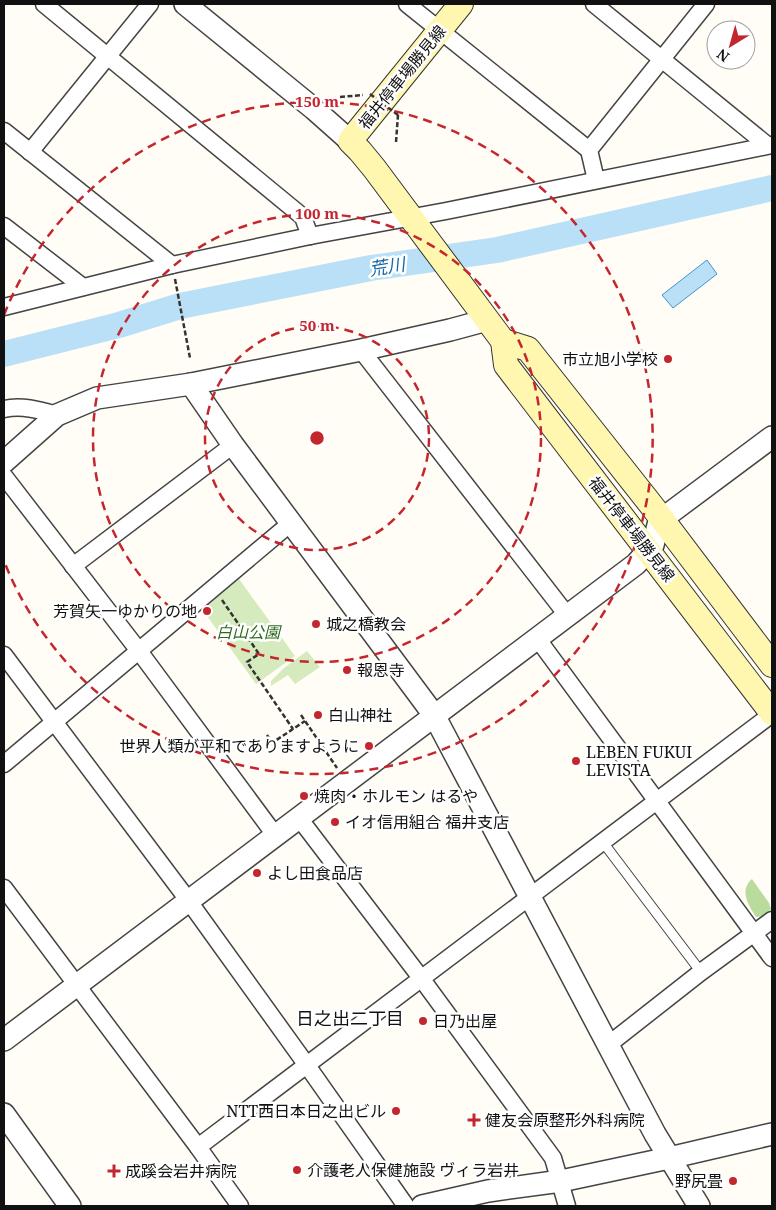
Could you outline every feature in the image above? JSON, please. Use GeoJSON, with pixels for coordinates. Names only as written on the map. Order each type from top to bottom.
{"type":"FeatureCollection","features":[{"type":"Feature","properties":{"kind":"main road","name":"福井停車場勝見線"},"geometry":{"type":"LineString","coordinates":[[461,4],[350,141],[374,168],[503,341],[506,365],[772,714]]}},
{"type":"Feature","properties":{"kind":"main road","name":"福井停車場勝見線"},"geometry":{"type":"LineString","coordinates":[[503,341],[528,349],[662,519],[772,665]]}},
{"type":"Feature","properties":{"kind":"street"},"geometry":{"type":"LineString","coordinates":[[44,4],[303,217],[310,236]]}},
{"type":"Feature","properties":{"kind":"street"},"geometry":{"type":"LineString","coordinates":[[30,152],[150,4]]}},
{"type":"Feature","properties":{"kind":"street"},"geometry":{"type":"LineString","coordinates":[[185,4],[314,109],[350,141]]}},
{"type":"Feature","properties":{"kind":"street"},"geometry":{"type":"LineString","coordinates":[[407,4],[590,150],[596,180]]}},
{"type":"Feature","properties":{"kind":"street"},"geometry":{"type":"LineString","coordinates":[[594,4],[770,145]]}},
{"type":"Feature","properties":{"kind":"street"},"geometry":{"type":"LineString","coordinates":[[590,150],[706,4]]}},
{"type":"Feature","properties":{"kind":"street"},"geometry":{"type":"LineString","coordinates":[[4,131],[173,269]]}},
{"type":"Feature","properties":{"kind":"street"},"geometry":{"type":"LineString","coordinates":[[4,307],[83,287],[173,269],[310,236],[413,220],[596,180],[770,145]]}},
{"type":"Feature","properties":{"kind":"street"},"geometry":{"type":"LineString","coordinates":[[4,226],[83,287]]}},
{"type":"Feature","properties":{"kind":"street"},"geometry":{"type":"LineString","coordinates":[[4,462],[56,415],[97,398],[191,384],[361,350],[486,320]]}},
{"type":"Feature","properties":{"kind":"street"},"geometry":{"type":"LineString","coordinates":[[361,350],[567,615]]}},
{"type":"Feature","properties":{"kind":"street"},"geometry":{"type":"LineString","coordinates":[[191,384],[233,445],[434,715],[608,1045],[669,1158],[699,1206]]}},
{"type":"Feature","properties":{"kind":"street"},"geometry":{"type":"LineString","coordinates":[[4,409],[12,407],[31,408],[56,415]]}},
{"type":"Feature","properties":{"kind":"street"},"geometry":{"type":"LineString","coordinates":[[4,1040],[636,564],[653,545],[658,524],[662,519],[772,437]]}},
{"type":"Feature","properties":{"kind":"street"},"geometry":{"type":"LineString","coordinates":[[73,566],[233,445]]}},
{"type":"Feature","properties":{"kind":"street"},"geometry":{"type":"LineString","coordinates":[[4,476],[139,650],[275,835]]}},
{"type":"Feature","properties":{"kind":"street"},"geometry":{"type":"LineString","coordinates":[[4,764],[292,522]]}},
{"type":"Feature","properties":{"kind":"street"},"geometry":{"type":"LineString","coordinates":[[537,638],[772,958]]}},
{"type":"Feature","properties":{"kind":"street"},"geometry":{"type":"LineString","coordinates":[[4,655],[188,900],[406,1206]]}},
{"type":"Feature","properties":{"kind":"street"},"geometry":{"type":"LineString","coordinates":[[198,1147],[772,714]]}},
{"type":"Feature","properties":{"kind":"street"},"geometry":{"type":"LineString","coordinates":[[298,818],[420,978],[553,1158],[567,1206]]}},
{"type":"Feature","properties":{"kind":"street"},"geometry":{"type":"LineString","coordinates":[[4,888],[240,1206]]}},
{"type":"Feature","properties":{"kind":"street"},"geometry":{"type":"LineString","coordinates":[[608,1045],[701,972],[772,920]]}},
{"type":"Feature","properties":{"kind":"street"},"geometry":{"type":"LineString","coordinates":[[4,1114],[70,1206]]}},
{"type":"Feature","properties":{"kind":"street"},"geometry":{"type":"LineString","coordinates":[[422,1206],[488,1191],[561,1181],[772,1134]]}},
{"type":"Feature","properties":{"kind":"lane"},"geometry":{"type":"LineString","coordinates":[[602,841],[701,972]]}},
{"type":"Feature","properties":{"kind":"path"},"geometry":{"type":"LineString","coordinates":[[340,97],[370,94],[398,115],[396,142]]}},
{"type":"Feature","properties":{"kind":"path"},"geometry":{"type":"LineString","coordinates":[[173,269],[190,358]]}},
{"type":"Feature","properties":{"kind":"path"},"geometry":{"type":"LineString","coordinates":[[214,588],[259,654],[247,662],[293,729]]}},
{"type":"Feature","properties":{"kind":"path"},"geometry":{"type":"LineString","coordinates":[[300,714],[346,781]]}},
{"type":"Feature","properties":{"kind":"path"},"geometry":{"type":"LineString","coordinates":[[267,735],[272,743],[305,721]]}},
{"type":"Feature","properties":{"kind":"green space","name":"白山公園"},"geometry":{"type":"Polygon","coordinates":[[[239,579],[295,656],[256,684],[202,609],[239,579]]]}},
{"type":"Feature","properties":{"kind":"green space"},"geometry":{"type":"Polygon","coordinates":[[[307,651],[320,667],[295,684],[288,675],[271,686],[271,681],[284,668],[307,651]]]}},
{"type":"Feature","properties":{"kind":"green space"},"geometry":{"type":"Polygon","coordinates":[[[752,879],[769,903],[771,909],[764,916],[756,917],[746,898],[746,888],[752,879]]]}},
{"type":"Feature","properties":{"kind":"water"},"geometry":{"type":"Polygon","coordinates":[[[707,260],[717,274],[673,308],[662,295],[707,260]]]}},
{"type":"Feature","properties":{"kind":"waterway","name":"荒川"},"geometry":{"type":"LineString","coordinates":[[4,354],[119,325],[180,306],[371,268],[497,250],[772,188]]}},
{"type":"Feature","properties":{"kind":"place","name":"市立旭小学校"},"geometry":{"type":"Point","coordinates":[668,359]}},
{"type":"Feature","properties":{"kind":"place","name":"芳賀矢一ゆかりの地"},"geometry":{"type":"Point","coordinates":[207,611]}},
{"type":"Feature","properties":{"kind":"place","name":"城之橋教会"},"geometry":{"type":"Point","coordinates":[316,624]}},
{"type":"Feature","properties":{"kind":"place","name":"報恩寺"},"geometry":{"type":"Point","coordinates":[347,670]}},
{"type":"Feature","properties":{"kind":"place","name":"白山神社"},"geometry":{"type":"Point","coordinates":[318,715]}},
{"type":"Feature","properties":{"kind":"place","name":"世界人類が平和でありますように"},"geometry":{"type":"Point","coordinates":[369,746]}},
{"type":"Feature","properties":{"kind":"place","name":"LEBEN FUKUI LEVISTA"},"geometry":{"type":"Point","coordinates":[576,761]}},
{"type":"Feature","properties":{"kind":"place","name":"焼肉・ホルモン はるや"},"geometry":{"type":"Point","coordinates":[304,796]}},
{"type":"Feature","properties":{"kind":"place","name":"イオ信用組合 福井支店"},"geometry":{"type":"Point","coordinates":[335,822]}},
{"type":"Feature","properties":{"kind":"place","name":"よし田食品店"},"geometry":{"type":"Point","coordinates":[257,873]}},
{"type":"Feature","properties":{"kind":"place","name":"日乃出屋"},"geometry":{"type":"Point","coordinates":[423,1021]}},
{"type":"Feature","properties":{"kind":"place","name":"NTT西日本日之出ビル"},"geometry":{"type":"Point","coordinates":[396,1111]}},
{"type":"Feature","properties":{"kind":"place","name":"健友会原整形外科病院"},"geometry":{"type":"Point","coordinates":[474,1120]}},
{"type":"Feature","properties":{"kind":"place","name":"介護老人保健施設 ヴィラ岩井"},"geometry":{"type":"Point","coordinates":[297,1170]}},
{"type":"Feature","properties":{"kind":"place","name":"成蹊会岩井病院"},"geometry":{"type":"Point","coordinates":[114,1171]}},
{"type":"Feature","properties":{"kind":"place","name":"野尻畳"},"geometry":{"type":"Point","coordinates":[733,1181]}},
{"type":"Feature","properties":{"kind":"district","name":"日之出二丁目"},"geometry":{"type":"Point","coordinates":[350,1018]}}]}
